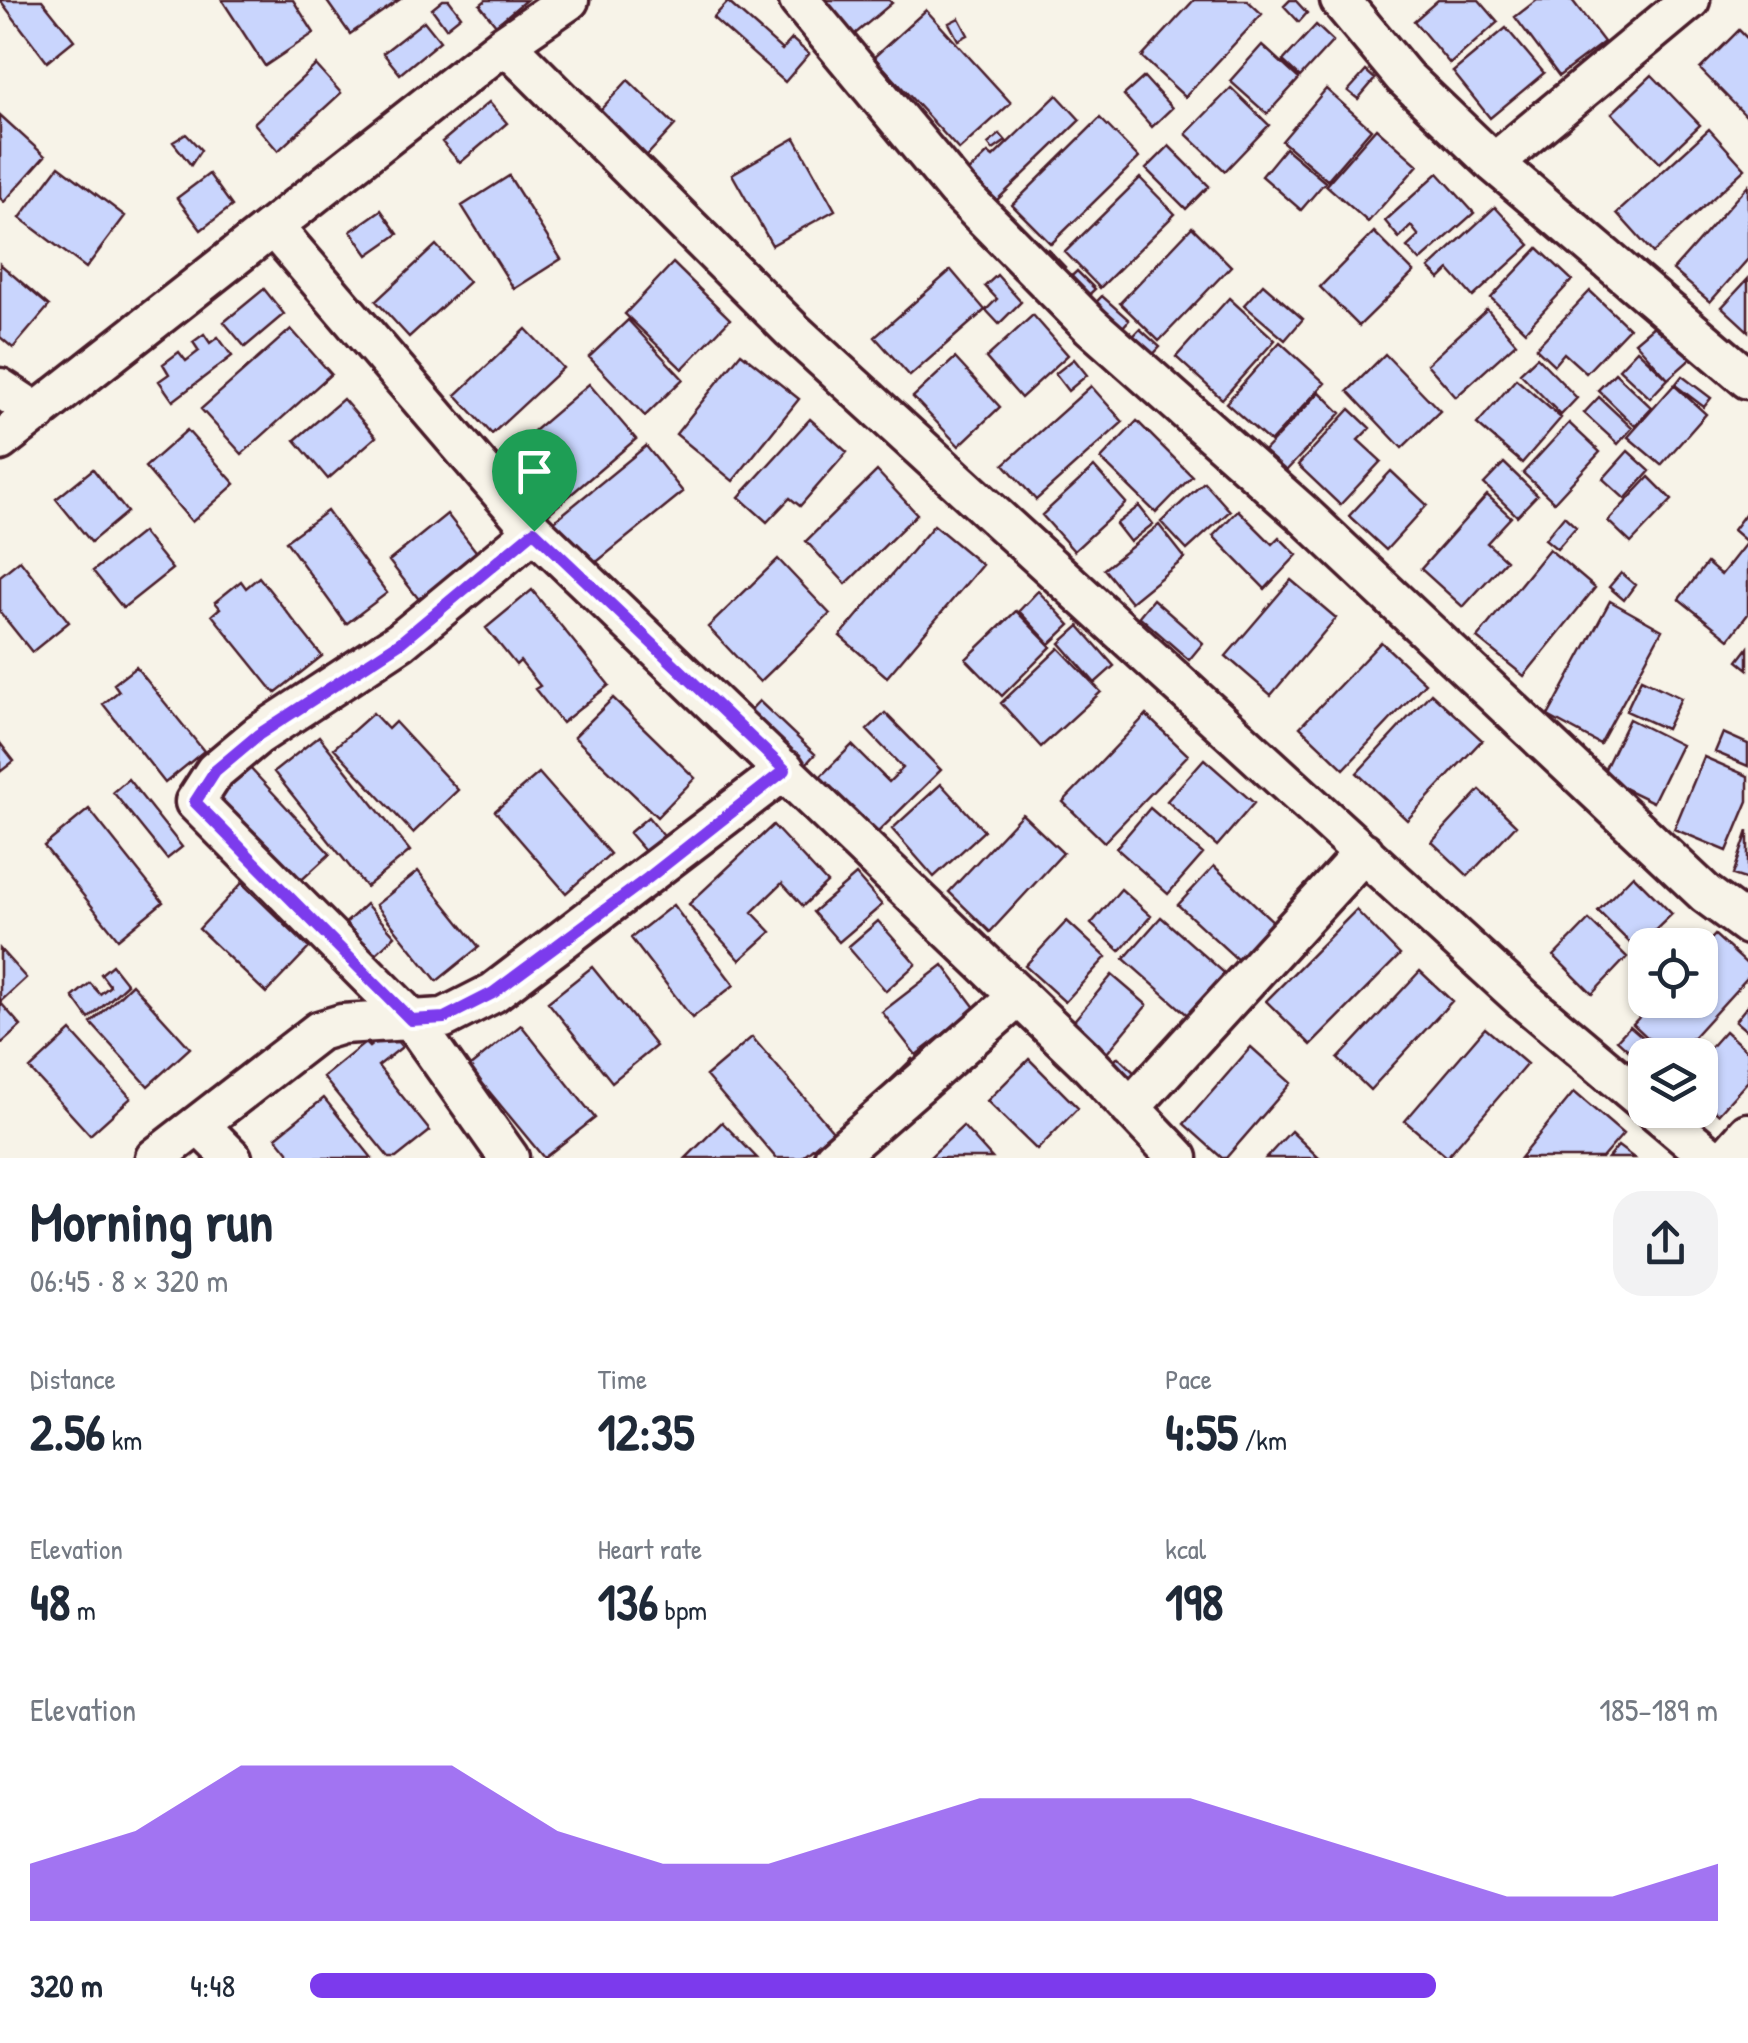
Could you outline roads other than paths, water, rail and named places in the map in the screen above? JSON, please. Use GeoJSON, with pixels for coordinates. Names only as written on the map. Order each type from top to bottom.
{"type":"FeatureCollection","features":[{"type":"Feature","properties":{"kind":"street"},"geometry":{"type":"LineString","coordinates":[[0,442],[505,44],[569,0]]}},
{"type":"Feature","properties":{"kind":"street"},"geometry":{"type":"LineString","coordinates":[[799,0],[957,190],[1092,326],[1304,514],[1706,894],[1748,925]]}},
{"type":"Feature","properties":{"kind":"street"},"geometry":{"type":"LineString","coordinates":[[1340,0],[1404,77],[1494,163],[1747,376]]}},
{"type":"Feature","properties":{"kind":"street"},"geometry":{"type":"LineString","coordinates":[[1494,163],[1690,0]]}},
{"type":"Feature","properties":{"kind":"street"},"geometry":{"type":"LineString","coordinates":[[505,44],[792,330],[1526,1002],[1628,1088]]}},
{"type":"Feature","properties":{"kind":"street"},"geometry":{"type":"LineString","coordinates":[[274,228],[534,531],[1019,996],[1178,1158]]}},
{"type":"Feature","properties":{"kind":"street"},"geometry":{"type":"LineString","coordinates":[[0,388],[38,412]]}},
{"type":"Feature","properties":{"kind":"street"},"geometry":{"type":"LineString","coordinates":[[509,1158],[411,1020],[195,802],[215,771],[258,735],[401,642],[534,531]]}},
{"type":"Feature","properties":{"kind":"street"},"geometry":{"type":"LineString","coordinates":[[155,1158],[319,1031],[342,1024],[444,1018],[493,993],[785,770]]}},
{"type":"Feature","properties":{"kind":"street"},"geometry":{"type":"LineString","coordinates":[[1130,1108],[1364,852]]}},
{"type":"Feature","properties":{"kind":"street"},"geometry":{"type":"LineString","coordinates":[[834,1158],[1019,996]]}},
{"type":"Feature","properties":{"kind":"street"},"geometry":{"type":"LineString","coordinates":[[199,1124],[232,1158]]}},
{"type":"Feature","properties":{"kind":"street"},"geometry":{"type":"LineString","coordinates":[[1676,1128],[1712,1158]]}},
{"type":"Feature","properties":{"kind":"street"},"geometry":{"type":"LineString","coordinates":[[1726,1158],[1748,1132]]}}]}
